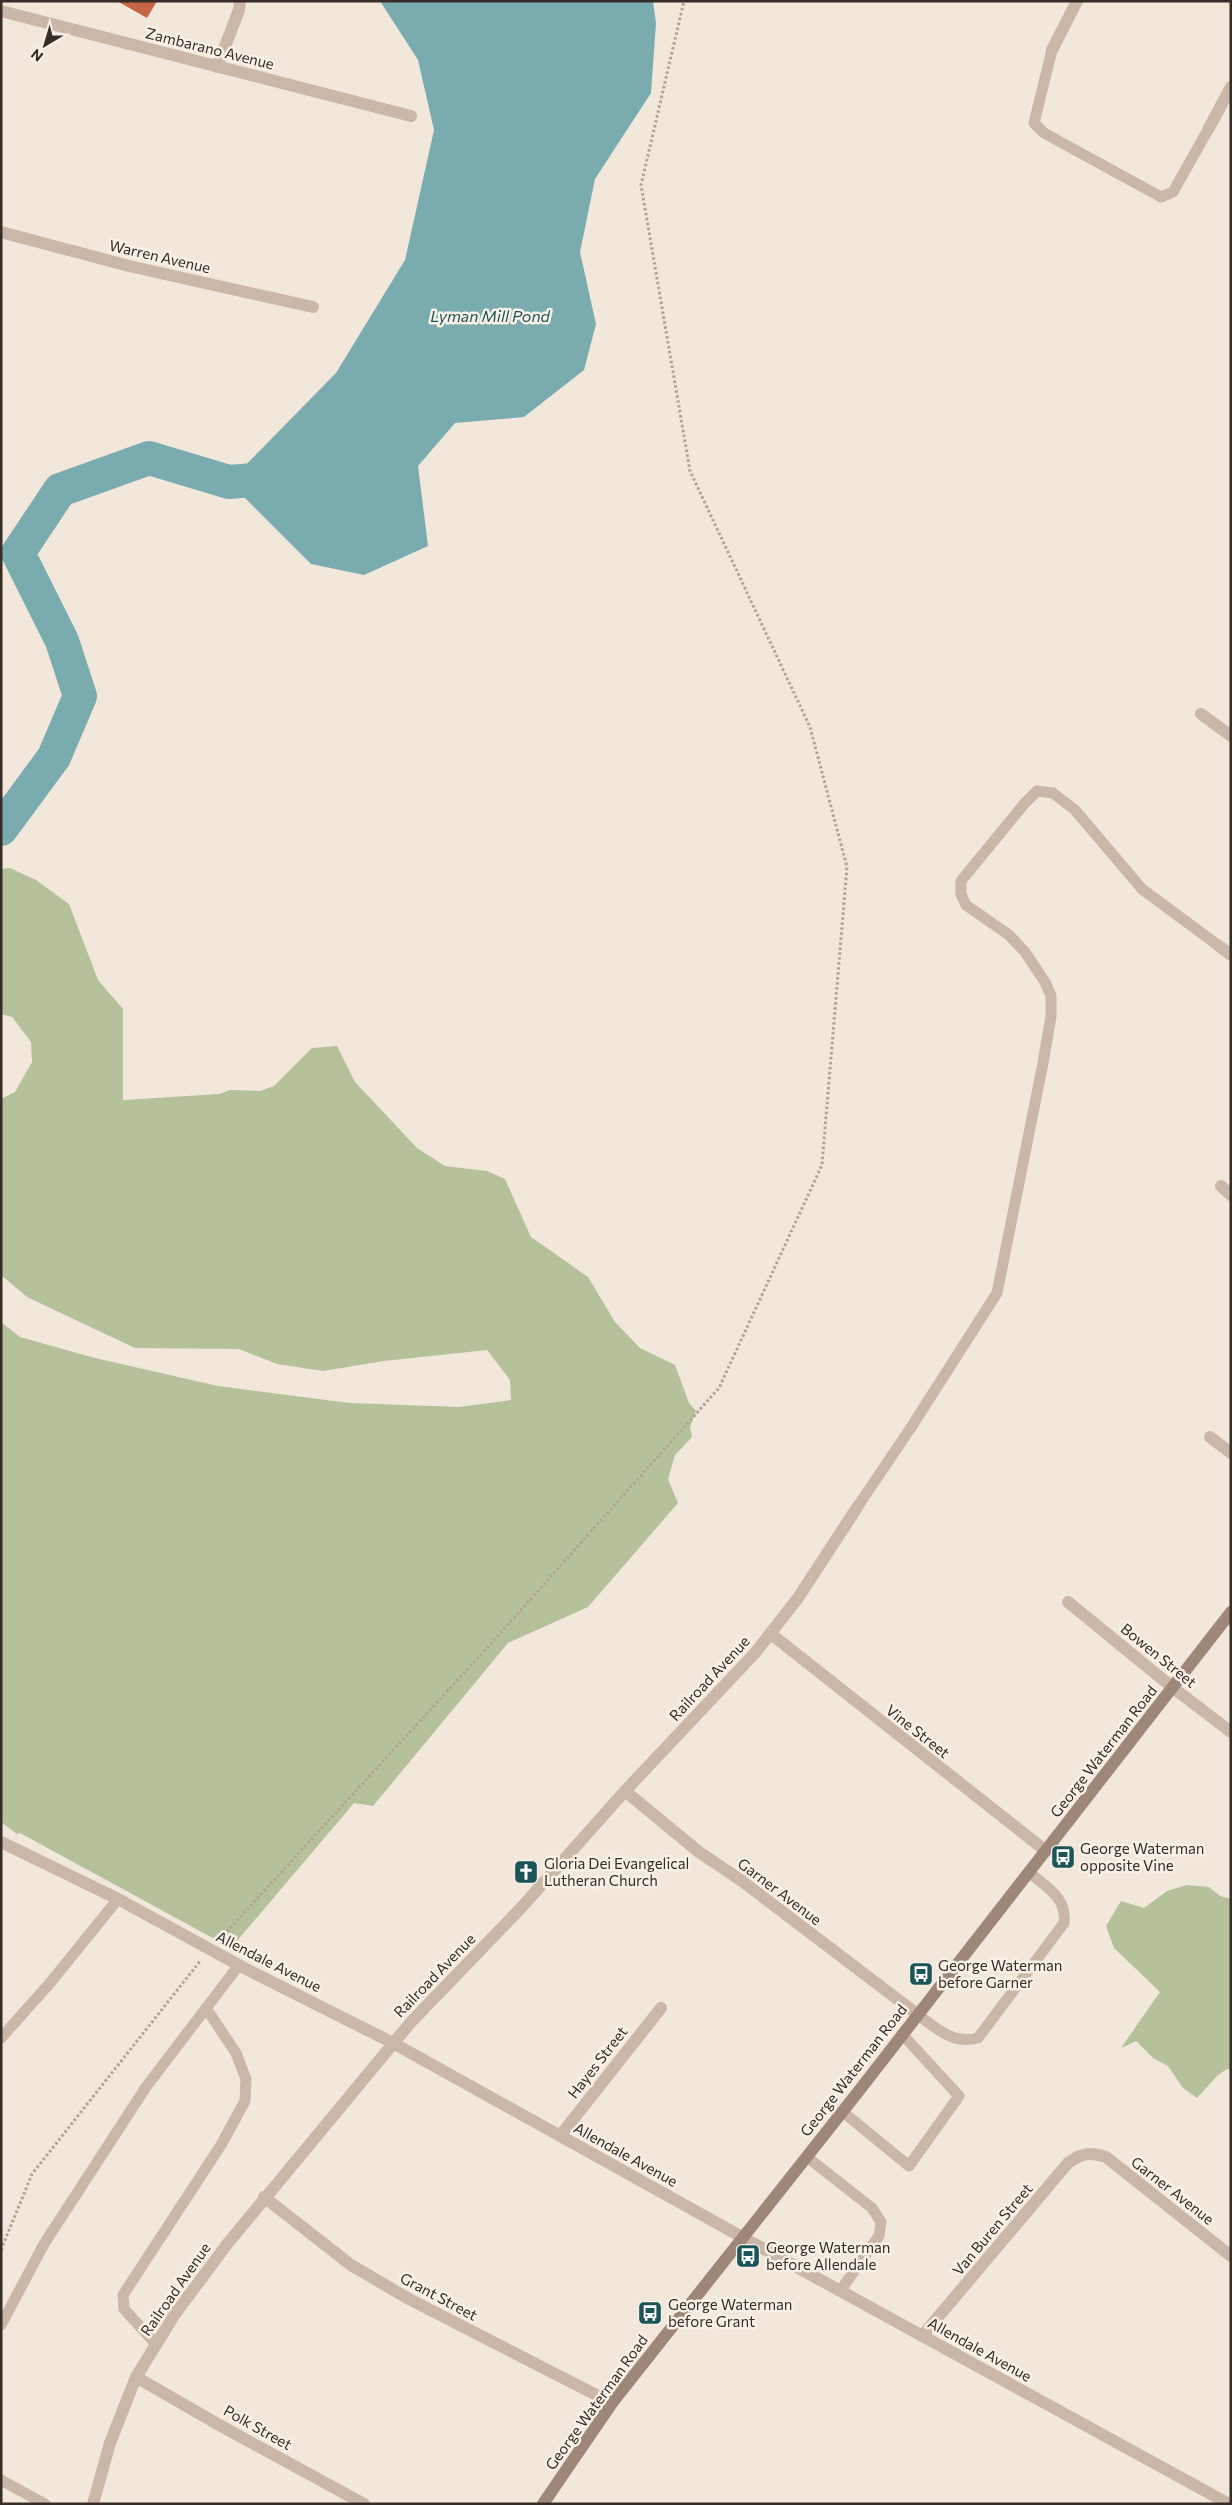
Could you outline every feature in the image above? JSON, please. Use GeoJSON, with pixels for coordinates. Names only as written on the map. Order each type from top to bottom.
{"type":"FeatureCollection","features":[{"type":"Feature","properties":{"kind":"main road","name":"George Waterman Road"},"geometry":{"type":"LineString","coordinates":[[543,2504],[612,2403],[842,2112],[1231,1612]]}},
{"type":"Feature","properties":{"kind":"street"},"geometry":{"type":"LineString","coordinates":[[218,67],[239,10],[240,1]]}},
{"type":"Feature","properties":{"kind":"street"},"geometry":{"type":"LineString","coordinates":[[1052,50],[1077,1]]}},
{"type":"Feature","properties":{"kind":"street","name":"Zambarano Avenue"},"geometry":{"type":"LineString","coordinates":[[6,8],[218,67],[411,116]]}},
{"type":"Feature","properties":{"kind":"street"},"geometry":{"type":"LineString","coordinates":[[1209,128],[1231,86]]}},
{"type":"Feature","properties":{"kind":"street","name":"Warren Avenue"},"geometry":{"type":"LineString","coordinates":[[1,232],[129,266],[313,307]]}},
{"type":"Feature","properties":{"kind":"street"},"geometry":{"type":"LineString","coordinates":[[1201,714],[1231,736]]}},
{"type":"Feature","properties":{"kind":"street"},"geometry":{"type":"LineString","coordinates":[[1219,946],[1231,955]]}},
{"type":"Feature","properties":{"kind":"street"},"geometry":{"type":"LineString","coordinates":[[1210,1437],[1231,1453]]}},
{"type":"Feature","properties":{"kind":"street","name":"Railroad Avenue"},"geometry":{"type":"LineString","coordinates":[[93,2504],[110,2443],[136,2377],[155,2343],[222,2251],[264,2197],[393,2043],[521,1908],[625,1791],[771,1634],[858,1506]]}},
{"type":"Feature","properties":{"kind":"street","name":"Bowen Street"},"geometry":{"type":"LineString","coordinates":[[1068,1602],[1172,1687],[1231,1732]]}},
{"type":"Feature","properties":{"kind":"street","name":"Vine Street"},"geometry":{"type":"LineString","coordinates":[[771,1634],[1046,1851]]}},
{"type":"Feature","properties":{"kind":"street","name":"Garner Avenue"},"geometry":{"type":"LineString","coordinates":[[625,1791],[699,1852],[742,1881],[917,2014]]}},
{"type":"Feature","properties":{"kind":"street","name":"Allendale Avenue"},"geometry":{"type":"LineString","coordinates":[[1,1842],[118,1899],[239,1965],[393,2043],[742,2238],[1229,2504]]}},
{"type":"Feature","properties":{"kind":"street","name":"Hayes Street"},"geometry":{"type":"LineString","coordinates":[[560,2136],[660,2008]]}},
{"type":"Feature","properties":{"kind":"street","name":"Garner Avenue"},"geometry":{"type":"LineString","coordinates":[[1093,2152],[1106,2157],[1231,2256]]}},
{"type":"Feature","properties":{"kind":"street","name":"Van Buren Street"},"geometry":{"type":"LineString","coordinates":[[922,2336],[1068,2163],[1079,2154],[1093,2152]]}},
{"type":"Feature","properties":{"kind":"street","name":"Grant Street"},"geometry":{"type":"LineString","coordinates":[[264,2197],[351,2265],[409,2299],[612,2403]]}},
{"type":"Feature","properties":{"kind":"street","name":"Polk Street"},"geometry":{"type":"LineString","coordinates":[[136,2377],[364,2504]]}},
{"type":"Feature","properties":{"kind":"lane"},"geometry":{"type":"LineString","coordinates":[[1052,50],[1034,123],[1044,133],[1161,196],[1173,192],[1209,128]]}},
{"type":"Feature","properties":{"kind":"lane"},"geometry":{"type":"LineString","coordinates":[[858,1506],[927,1404],[997,1293],[1044,1063],[1051,1016],[1051,996],[1045,982],[1025,952],[1009,935],[966,904],[961,894],[962,881],[1024,804],[1037,791],[1053,793],[1075,810],[1142,889],[1219,946]]}},
{"type":"Feature","properties":{"kind":"lane"},"geometry":{"type":"LineString","coordinates":[[917,2014],[951,2038],[966,2041],[978,2038],[1064,1923],[1065,1912],[1060,1900],[1029,1872]]}},
{"type":"Feature","properties":{"kind":"lane"},"geometry":{"type":"LineString","coordinates":[[1,2038],[50,1983],[118,1899]]}},
{"type":"Feature","properties":{"kind":"lane"},"geometry":{"type":"LineString","coordinates":[[1,2324],[44,2244],[146,2087],[239,1965]]}},
{"type":"Feature","properties":{"kind":"lane"},"geometry":{"type":"LineString","coordinates":[[155,2343],[124,2309],[123,2295],[221,2145],[245,2101],[246,2079],[236,2054],[206,2008]]}},
{"type":"Feature","properties":{"kind":"lane"},"geometry":{"type":"LineString","coordinates":[[842,2112],[909,2166],[959,2096],[902,2034]]}},
{"type":"Feature","properties":{"kind":"lane"},"geometry":{"type":"LineString","coordinates":[[806,2157],[872,2208],[881,2222],[880,2236],[840,2291]]}},
{"type":"Feature","properties":{"kind":"lane"},"geometry":{"type":"LineString","coordinates":[[1,2480],[45,2504]]}},
{"type":"Feature","properties":{"kind":"path"},"geometry":{"type":"LineString","coordinates":[[1,2250],[32,2174],[210,1949],[487,1648],[719,1388],[822,1165],[847,867],[810,727],[690,472],[641,185],[684,1]]}},
{"type":"Feature","properties":{"kind":"green space"},"geometry":{"type":"Polygon","coordinates":[[[10,868],[36,880],[69,904],[98,980],[123,1009],[123,1100],[219,1094],[230,1090],[260,1091],[274,1086],[312,1048],[337,1046],[355,1082],[417,1148],[445,1166],[487,1171],[505,1179],[531,1237],[588,1277],[615,1322],[640,1348],[675,1365],[689,1403],[696,1411],[690,1427],[692,1437],[675,1455],[668,1479],[678,1503],[588,1607],[508,1643],[373,1806],[354,1803],[231,1948],[20,1833],[17,1834],[1,1822],[1,1322],[20,1337],[95,1358],[218,1386],[350,1403],[459,1407],[511,1400],[510,1380],[487,1350],[384,1361],[323,1371],[277,1364],[239,1349],[135,1348],[27,1297],[1,1275],[1,1099],[15,1092],[32,1062],[31,1042],[12,1017],[1,1014],[1,869],[10,868]]]}},
{"type":"Feature","properties":{"kind":"green space"},"geometry":{"type":"Polygon","coordinates":[[[1187,1885],[1209,1887],[1220,1896],[1231,1899],[1231,2070],[1227,2069],[1218,2075],[1197,2098],[1183,2088],[1168,2066],[1153,2058],[1136,2041],[1121,2048],[1160,1992],[1114,1948],[1106,1926],[1121,1901],[1144,1908],[1167,1891],[1187,1885]]]}},
{"type":"Feature","properties":{"kind":"water","name":"Lyman Mill Pond"},"geometry":{"type":"Polygon","coordinates":[[[380,1],[653,1],[656,23],[651,93],[595,179],[580,252],[596,324],[584,370],[524,417],[455,423],[418,466],[428,546],[364,575],[311,564],[229,482],[336,373],[405,260],[434,130],[418,60],[380,1]]]}},
{"type":"Feature","properties":{"kind":"building"},"geometry":{"type":"Polygon","coordinates":[[[117,1],[157,1],[147,18],[117,1]]]}},
{"type":"Feature","properties":{"kind":"waterway"},"geometry":{"type":"LineString","coordinates":[[1,829],[54,757],[80,696],[62,641],[18,553],[60,490],[149,458],[229,482],[276,478]]}},
{"type":"Feature","properties":{"kind":"place","name":"George Waterman opposite Vine"},"geometry":{"type":"Point","coordinates":[1063,1857]}},
{"type":"Feature","properties":{"kind":"place","name":"Gloria Dei Evangelical Lutheran Church"},"geometry":{"type":"Point","coordinates":[526,1872]}},
{"type":"Feature","properties":{"kind":"place","name":"George Waterman before Garner"},"geometry":{"type":"Point","coordinates":[921,1974]}},
{"type":"Feature","properties":{"kind":"place","name":"George Waterman before Allendale"},"geometry":{"type":"Point","coordinates":[748,2256]}},
{"type":"Feature","properties":{"kind":"place","name":"George Waterman before Grant"},"geometry":{"type":"Point","coordinates":[650,2313]}}]}
